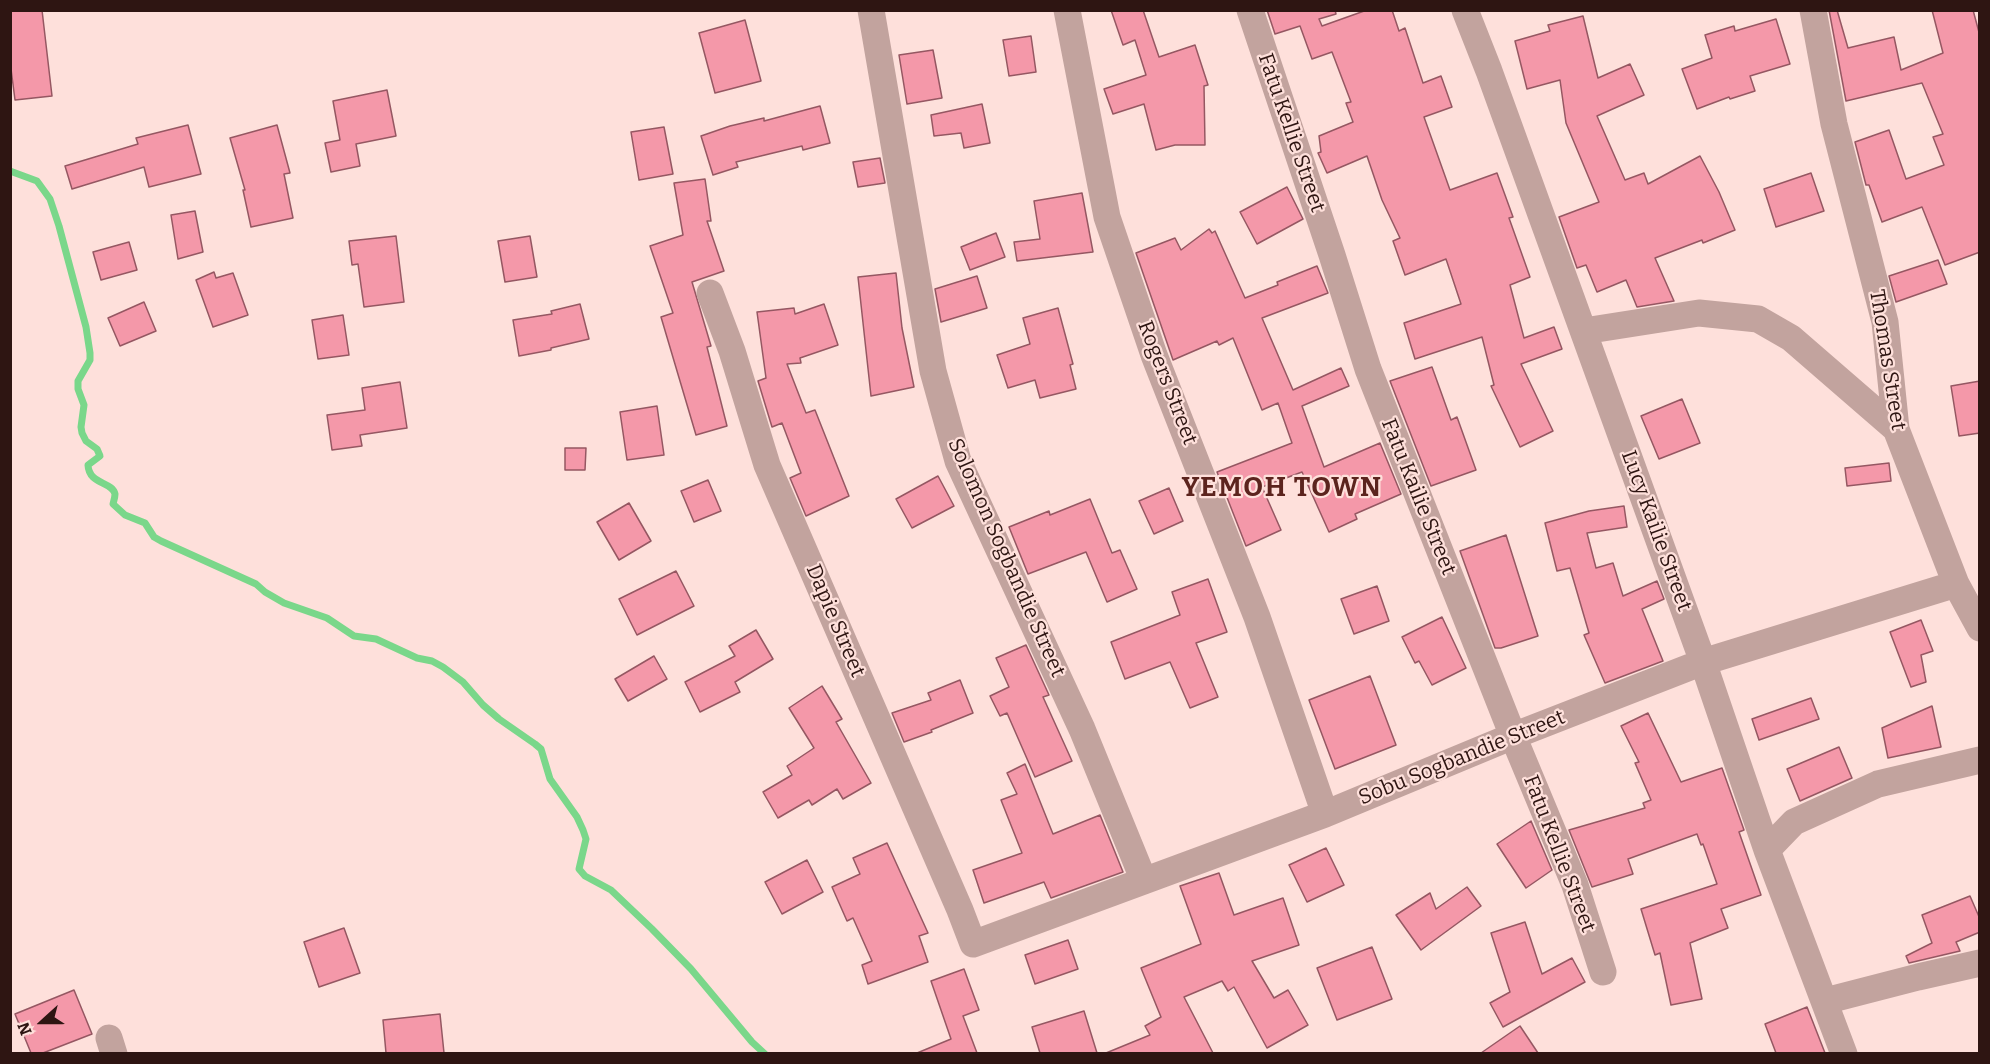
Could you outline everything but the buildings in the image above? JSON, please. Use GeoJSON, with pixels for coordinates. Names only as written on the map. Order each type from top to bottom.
{"type":"FeatureCollection","features":[{"type":"Feature","properties":{"kind":"street","name":"Solomon Sogbandie Street"},"geometry":{"type":"LineString","coordinates":[[871,10],[933,371],[958,461],[1082,729],[1144,881]]}},
{"type":"Feature","properties":{"kind":"street","name":"Rogers Street"},"geometry":{"type":"LineString","coordinates":[[1067,10],[1107,217],[1154,355],[1257,617],[1325,813]]}},
{"type":"Feature","properties":{"kind":"street","name":"Fatu Kellie Street"},"geometry":{"type":"LineString","coordinates":[[1250,10],[1332,255]]}},
{"type":"Feature","properties":{"kind":"street","name":"Lucy Kailie Street"},"geometry":{"type":"LineString","coordinates":[[1465,10],[1584,331],[1703,662],[1767,850],[1844,1053]]}},
{"type":"Feature","properties":{"kind":"street","name":"Thomas Street"},"geometry":{"type":"LineString","coordinates":[[1813,10],[1834,124],[1885,322],[1896,429],[1956,584],[1980,628]]}},
{"type":"Feature","properties":{"kind":"street","name":"Fatu Kailie Street"},"geometry":{"type":"LineString","coordinates":[[1332,255],[1368,369],[1513,736]]}},
{"type":"Feature","properties":{"kind":"street","name":"Dapie Street"},"geometry":{"type":"LineString","coordinates":[[710,293],[732,351],[767,465],[973,944]]}},
{"type":"Feature","properties":{"kind":"street"},"geometry":{"type":"LineString","coordinates":[[1584,331],[1699,313],[1758,320],[1791,338],[1896,429]]}},
{"type":"Feature","properties":{"kind":"street","name":"Sobu Sogbandie Street"},"geometry":{"type":"LineString","coordinates":[[973,944],[1325,813],[1703,662],[1956,584]]}},
{"type":"Feature","properties":{"kind":"street","name":"Fatu Kellie Street"},"geometry":{"type":"LineString","coordinates":[[1513,736],[1575,885],[1603,972]]}},
{"type":"Feature","properties":{"kind":"street"},"geometry":{"type":"LineString","coordinates":[[1767,850],[1794,822],[1878,784],[1980,760]]}},
{"type":"Feature","properties":{"kind":"street"},"geometry":{"type":"LineString","coordinates":[[1825,1001],[1918,976],[1980,963]]}},
{"type":"Feature","properties":{"kind":"waterway"},"geometry":{"type":"LineString","coordinates":[[10,171],[37,181],[50,199],[59,226],[86,327],[90,353],[90,360],[78,381],[78,389],[84,405],[82,433],[86,441],[97,449],[100,456],[88,465],[89,471],[96,480],[113,490],[115,494],[113,504],[125,515],[145,523],[154,537],[161,541],[256,584],[284,603],[327,618],[354,636],[376,639],[417,658],[432,661],[463,682],[499,719],[541,749],[550,779],[577,817],[586,839],[579,869],[585,876],[611,890],[652,929],[691,969],[752,1042],[765,1054]]}},
{"type":"Feature","properties":{"kind":"district","name":"YEMOH TOWN"},"geometry":{"type":"Point","coordinates":[1282,488]}}]}
